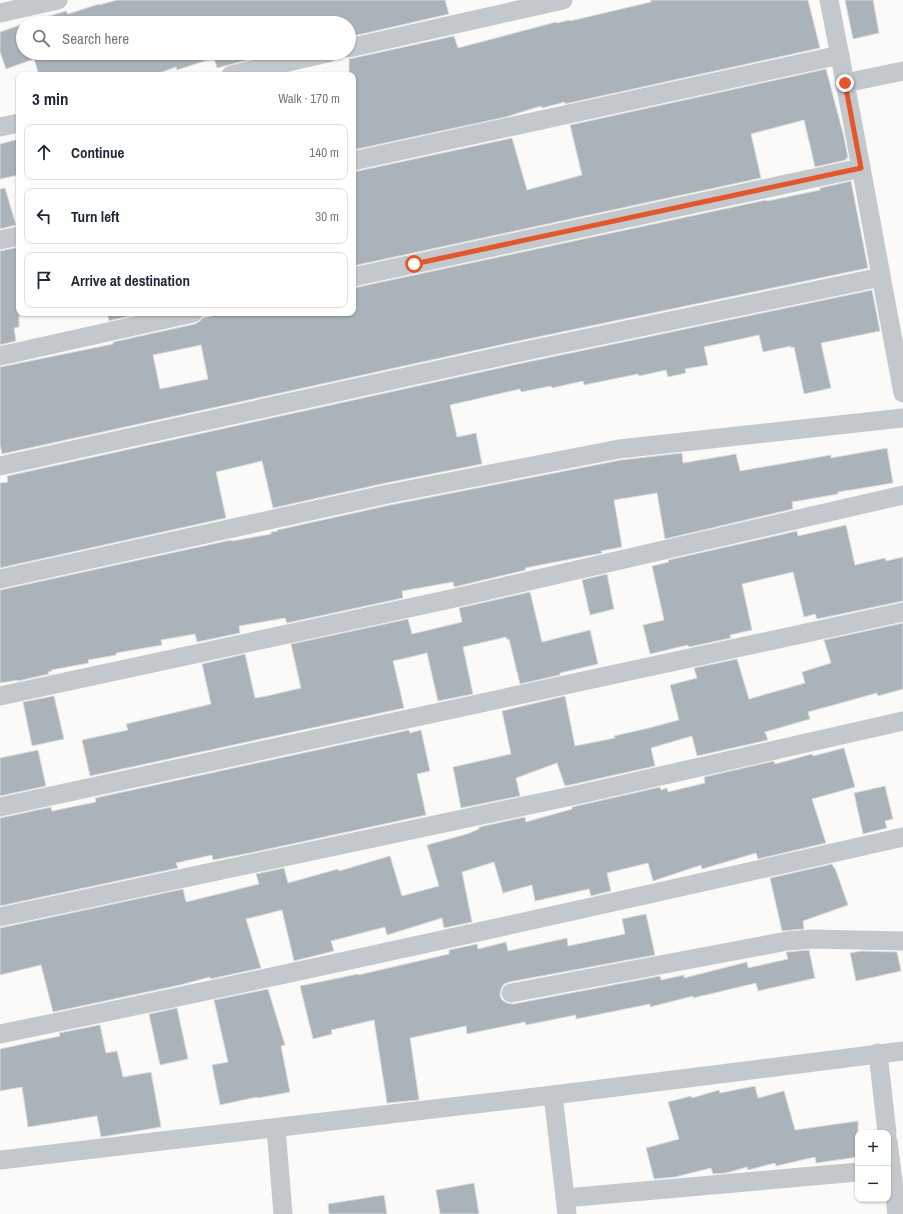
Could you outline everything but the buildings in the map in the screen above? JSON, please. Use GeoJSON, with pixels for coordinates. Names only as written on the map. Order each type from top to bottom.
{"type":"FeatureCollection","features":[{"type":"Feature","properties":{"kind":"street"},"geometry":{"type":"LineString","coordinates":[[0,13],[58,0]]}},
{"type":"Feature","properties":{"kind":"street"},"geometry":{"type":"LineString","coordinates":[[356,46],[563,0]]}},
{"type":"Feature","properties":{"kind":"street"},"geometry":{"type":"LineString","coordinates":[[829,0],[903,393]]}},
{"type":"Feature","properties":{"kind":"street"},"geometry":{"type":"LineString","coordinates":[[356,160],[840,55]]}},
{"type":"Feature","properties":{"kind":"street"},"geometry":{"type":"LineString","coordinates":[[244,72],[297,60]]}},
{"type":"Feature","properties":{"kind":"street"},"geometry":{"type":"LineString","coordinates":[[845,83],[903,71]]}},
{"type":"Feature","properties":{"kind":"street"},"geometry":{"type":"LineString","coordinates":[[0,128],[16,124]]}},
{"type":"Feature","properties":{"kind":"street"},"geometry":{"type":"LineString","coordinates":[[356,276],[861,168]]}},
{"type":"Feature","properties":{"kind":"street"},"geometry":{"type":"LineString","coordinates":[[0,240],[16,237]]}},
{"type":"Feature","properties":{"kind":"street"},"geometry":{"type":"LineString","coordinates":[[0,466],[511,354],[881,277]]}},
{"type":"Feature","properties":{"kind":"street"},"geometry":{"type":"LineString","coordinates":[[0,356],[180,316]]}},
{"type":"Feature","properties":{"kind":"street"},"geometry":{"type":"LineString","coordinates":[[0,579],[388,494],[619,449],[903,418]]}},
{"type":"Feature","properties":{"kind":"street"},"geometry":{"type":"LineString","coordinates":[[0,696],[455,598],[903,495]]}},
{"type":"Feature","properties":{"kind":"street"},"geometry":{"type":"LineString","coordinates":[[0,807],[903,612]]}},
{"type":"Feature","properties":{"kind":"street"},"geometry":{"type":"LineString","coordinates":[[0,917],[581,794],[903,720]]}},
{"type":"Feature","properties":{"kind":"street"},"geometry":{"type":"LineString","coordinates":[[0,1034],[617,902],[903,837]]}},
{"type":"Feature","properties":{"kind":"street"},"geometry":{"type":"LineString","coordinates":[[510,993],[787,940],[812,939],[903,941]]}},
{"type":"Feature","properties":{"kind":"street"},"geometry":{"type":"LineString","coordinates":[[0,1160],[553,1095],[903,1051]]}},
{"type":"Feature","properties":{"kind":"street"},"geometry":{"type":"LineString","coordinates":[[878,1053],[887,1130]]}},
{"type":"Feature","properties":{"kind":"street"},"geometry":{"type":"LineString","coordinates":[[553,1095],[566,1206],[855,1172]]}},
{"type":"Feature","properties":{"kind":"street"},"geometry":{"type":"LineString","coordinates":[[276,1128],[282,1214]]}},
{"type":"Feature","properties":{"kind":"street"},"geometry":{"type":"LineString","coordinates":[[891,1175],[897,1214]]}},
{"type":"Feature","properties":{"kind":"route"},"geometry":{"type":"LineString","coordinates":[[414,264],[861,168],[845,83]]}}]}
